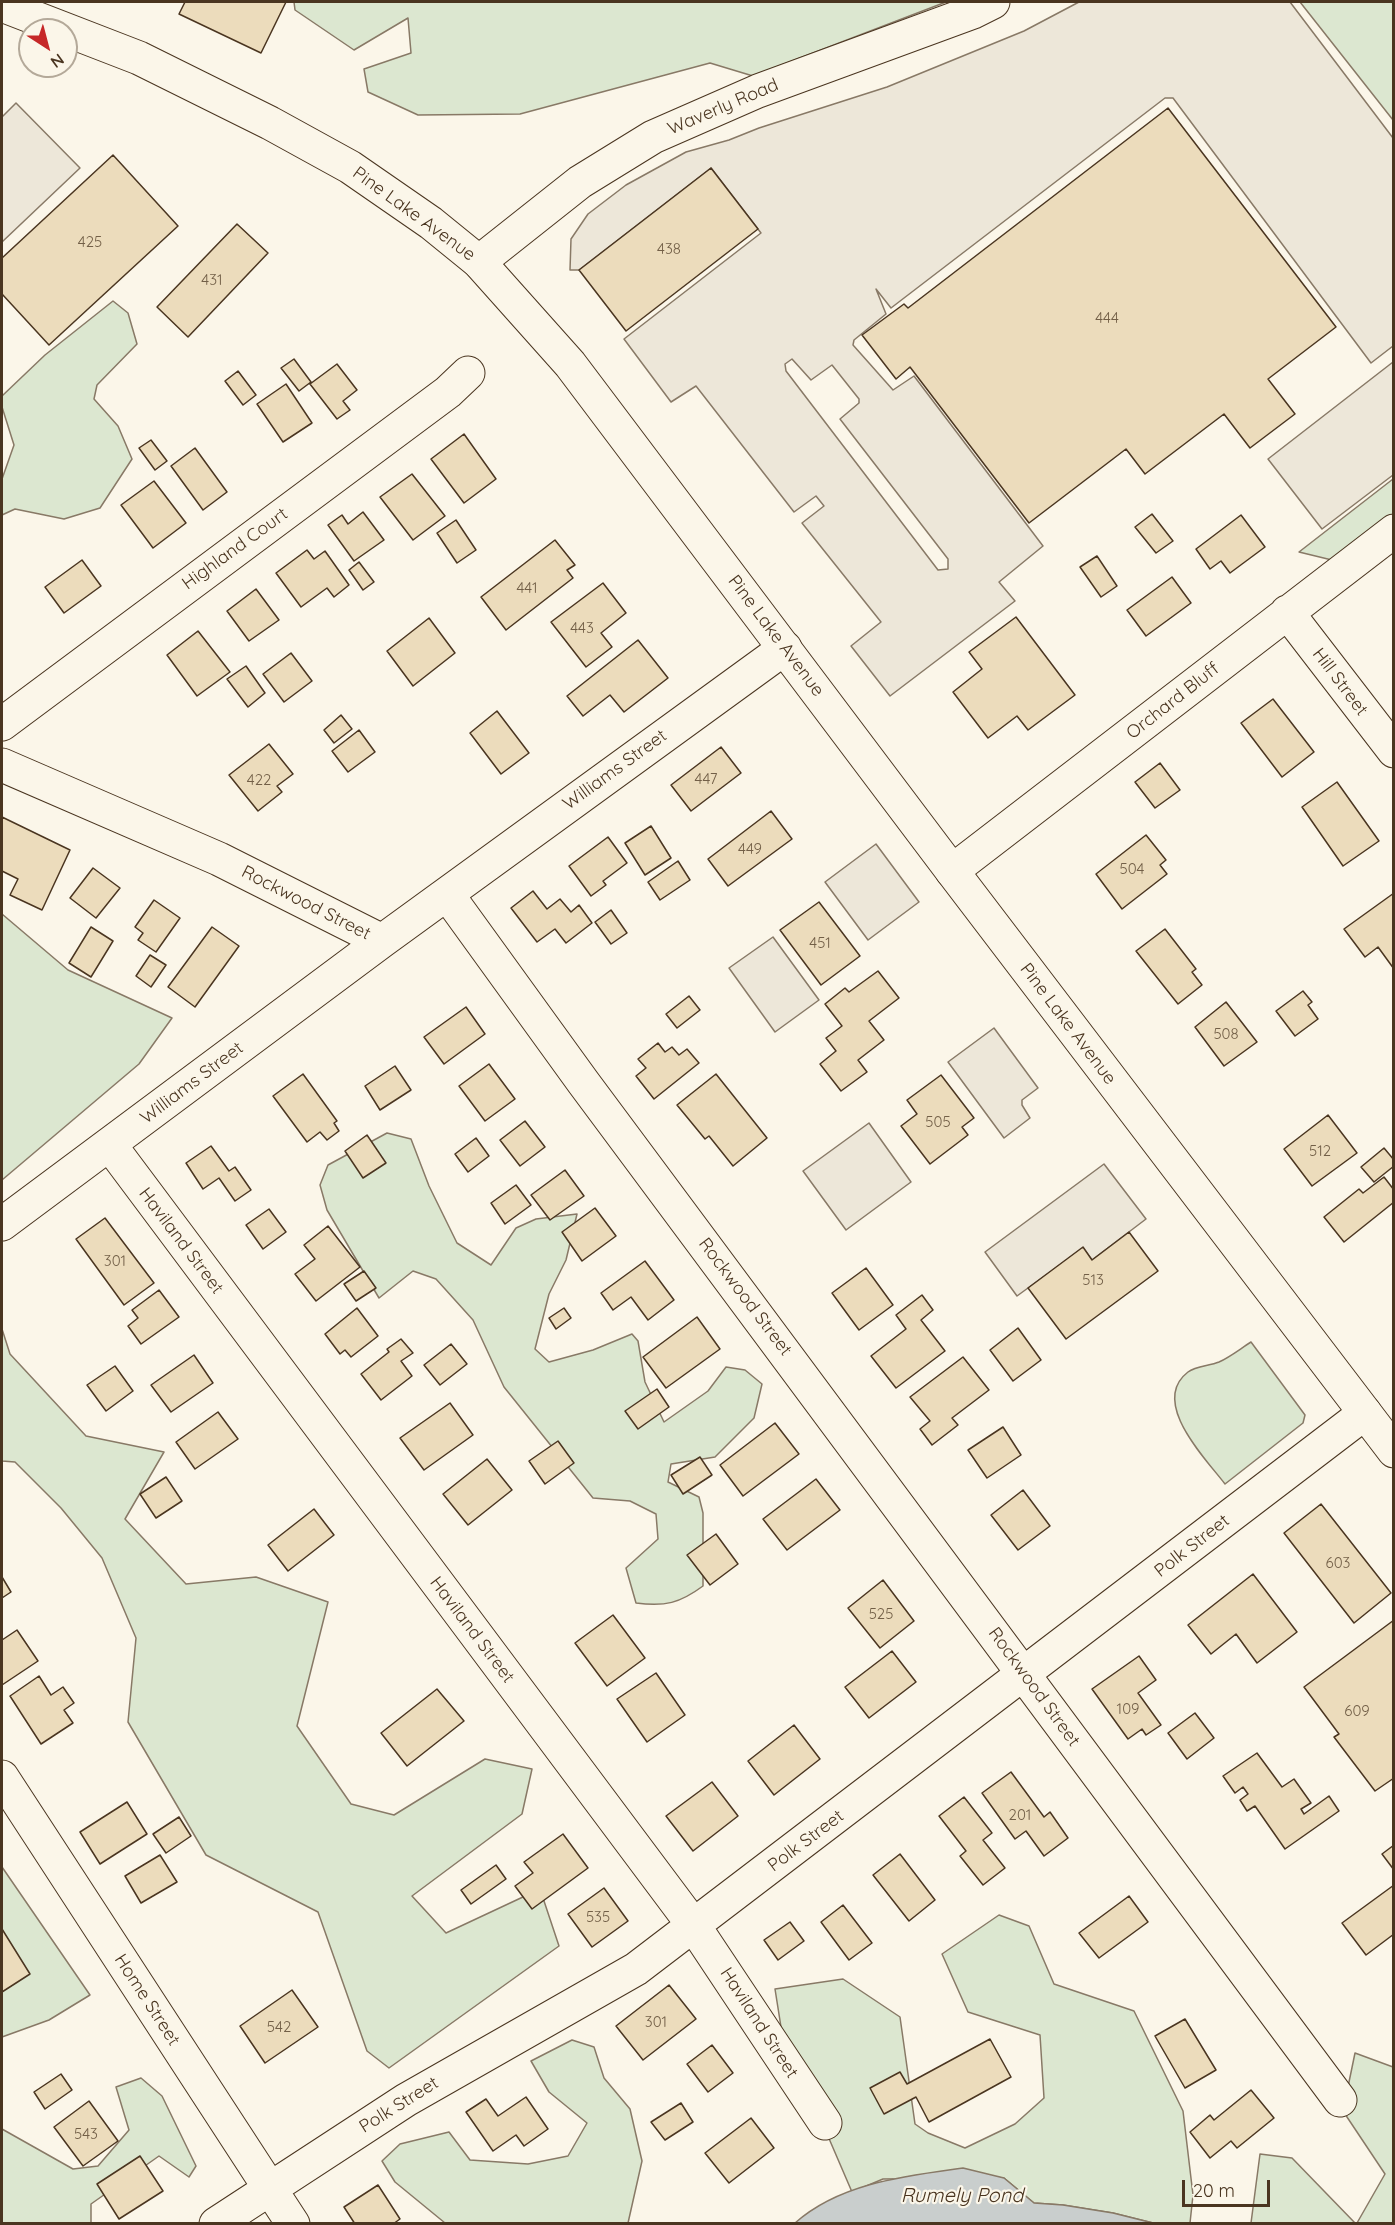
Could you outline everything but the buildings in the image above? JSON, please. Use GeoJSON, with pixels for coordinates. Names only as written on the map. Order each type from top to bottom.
{"type":"FeatureCollection","features":[{"type":"Feature","properties":{"kind":"street","name":"Waverly Road"},"geometry":{"type":"LineString","coordinates":[[479,262],[580,182],[653,136],[758,91],[973,12],[993,2]]}},
{"type":"Feature","properties":{"kind":"street","name":"Pine Lake Avenue"},"geometry":{"type":"LineString","coordinates":[[2,5],[139,58],[270,123],[350,167],[431,224],[479,262],[570,364],[952,871],[1394,1450]]}},
{"type":"Feature","properties":{"kind":"street","name":"Highland Court"},"geometry":{"type":"LineString","coordinates":[[2,724],[439,399],[468,373]]}},
{"type":"Feature","properties":{"kind":"street","name":"Orchard Bluff"},"geometry":{"type":"LineString","coordinates":[[952,871],[1394,531]]}},
{"type":"Feature","properties":{"kind":"street","name":"Hill Street"},"geometry":{"type":"LineString","coordinates":[[1287,612],[1394,751]]}},
{"type":"Feature","properties":{"kind":"street","name":"Williams Street"},"geometry":{"type":"LineString","coordinates":[[447,894],[785,648]]}},
{"type":"Feature","properties":{"kind":"street","name":"Rockwood Street"},"geometry":{"type":"LineString","coordinates":[[2,765],[219,859],[382,941],[447,894],[583,1082],[1026,1674],[1340,2100]]}},
{"type":"Feature","properties":{"kind":"street","name":"Williams Street"},"geometry":{"type":"LineString","coordinates":[[2,1224],[382,941]]}},
{"type":"Feature","properties":{"kind":"street","name":"Haviland Street"},"geometry":{"type":"LineString","coordinates":[[110,1145],[694,1926],[825,2123]]}},
{"type":"Feature","properties":{"kind":"street","name":"Polk Street"},"geometry":{"type":"LineString","coordinates":[[216,2223],[406,2100],[636,1970],[1365,1413]]}},
{"type":"Feature","properties":{"kind":"street","name":"Home Street"},"geometry":{"type":"LineString","coordinates":[[2,1778],[293,2223]]}},
{"type":"Feature","properties":{"kind":"green space"},"geometry":{"type":"Polygon","coordinates":[[[294,2],[946,2],[753,76],[710,63],[520,114],[418,115],[368,92],[364,69],[411,53],[408,18],[354,50],[295,10],[294,2]]]}},
{"type":"Feature","properties":{"kind":"green space"},"geometry":{"type":"Polygon","coordinates":[[[1300,2],[1393,2],[1393,120],[1300,2]]]}},
{"type":"Feature","properties":{"kind":"green space"},"geometry":{"type":"Polygon","coordinates":[[[113,301],[128,313],[137,344],[97,385],[94,399],[118,426],[132,459],[100,508],[64,519],[15,509],[2,515],[2,479],[14,445],[2,407],[2,396],[45,355],[113,301]]]}},
{"type":"Feature","properties":{"kind":"green space"},"geometry":{"type":"Polygon","coordinates":[[[1393,479],[1393,515],[1336,561],[1299,552],[1393,479]]]}},
{"type":"Feature","properties":{"kind":"green space"},"geometry":{"type":"Polygon","coordinates":[[[2,914],[68,970],[172,1018],[139,1064],[2,1180],[2,914]]]}},
{"type":"Feature","properties":{"kind":"green space"},"geometry":{"type":"Polygon","coordinates":[[[387,1133],[411,1139],[429,1186],[457,1243],[491,1265],[516,1228],[536,1219],[577,1214],[566,1260],[549,1294],[535,1349],[549,1362],[593,1350],[632,1334],[638,1341],[645,1382],[664,1422],[708,1391],[726,1367],[745,1370],[762,1384],[754,1418],[715,1457],[671,1464],[668,1482],[699,1497],[703,1513],[703,1586],[695,1592],[664,1604],[636,1603],[626,1568],[658,1539],[656,1514],[630,1501],[593,1498],[504,1387],[473,1320],[436,1279],[413,1271],[379,1298],[327,1210],[320,1185],[328,1165],[387,1133]]]}},
{"type":"Feature","properties":{"kind":"green space"},"geometry":{"type":"Polygon","coordinates":[[[2,1329],[10,1354],[86,1436],[164,1452],[125,1519],[186,1584],[256,1577],[328,1602],[297,1726],[351,1804],[394,1815],[485,1759],[532,1769],[522,1814],[412,1896],[446,1933],[540,1889],[559,1946],[389,2068],[367,2051],[318,1912],[206,1855],[128,1722],[136,1638],[102,1558],[61,1508],[15,1462],[2,1461],[2,1329]]]}},
{"type":"Feature","properties":{"kind":"green space"},"geometry":{"type":"Polygon","coordinates":[[[1251,1342],[1305,1415],[1303,1423],[1225,1484],[1185,1430],[1175,1399],[1178,1384],[1188,1372],[1219,1362],[1251,1342]]]}},
{"type":"Feature","properties":{"kind":"green space"},"geometry":{"type":"Polygon","coordinates":[[[2,1867],[90,1995],[49,2020],[2,2037],[2,1867]]]}},
{"type":"Feature","properties":{"kind":"green space"},"geometry":{"type":"Polygon","coordinates":[[[999,1915],[1029,1926],[1054,1984],[1134,2011],[1183,2111],[1193,2195],[1190,2223],[1153,2223],[1113,2213],[1034,2203],[1004,2178],[883,2179],[852,2192],[781,2027],[775,1989],[843,1979],[900,2017],[915,2124],[928,2133],[965,2148],[1015,2124],[1044,2098],[1040,2035],[968,2012],[942,1954],[999,1915]]]}},
{"type":"Feature","properties":{"kind":"green space"},"geometry":{"type":"Polygon","coordinates":[[[572,2040],[594,2047],[604,2078],[630,2109],[642,2161],[628,2223],[445,2223],[395,2182],[382,2161],[400,2144],[449,2132],[470,2160],[528,2164],[568,2156],[587,2123],[549,2092],[531,2061],[572,2040]]]}},
{"type":"Feature","properties":{"kind":"green space"},"geometry":{"type":"Polygon","coordinates":[[[1355,2053],[1393,2067],[1393,2223],[1357,2223],[1385,2174],[1343,2111],[1355,2053]]]}},
{"type":"Feature","properties":{"kind":"green space"},"geometry":{"type":"Polygon","coordinates":[[[141,2078],[162,2096],[196,2166],[189,2177],[159,2156],[91,2204],[91,2223],[2,2223],[2,2129],[73,2169],[98,2166],[129,2130],[116,2087],[141,2078]]]}},
{"type":"Feature","properties":{"kind":"green space"},"geometry":{"type":"Polygon","coordinates":[[[1260,2154],[1292,2158],[1355,2223],[1251,2223],[1260,2154]]]}},
{"type":"Feature","properties":{"kind":"shaded area"},"geometry":{"type":"Polygon","coordinates":[[[1079,2],[1290,2],[1393,138],[1393,346],[1371,363],[1173,98],[1165,98],[891,308],[876,289],[886,314],[854,340],[853,345],[893,390],[914,376],[1043,546],[999,582],[1015,601],[890,696],[851,646],[881,622],[802,523],[824,506],[816,496],[794,512],[696,386],[671,402],[624,339],[761,233],[711,168],[579,270],[570,270],[571,239],[588,214],[626,185],[686,152],[729,140],[759,128],[887,87],[1024,31],[1079,2]],[[792,359],[785,364],[786,371],[938,570],[948,569],[948,559],[840,419],[859,403],[859,399],[832,365],[811,380],[792,359]]]}},
{"type":"Feature","properties":{"kind":"shaded area"},"geometry":{"type":"Polygon","coordinates":[[[16,103],[80,168],[2,242],[2,117],[16,103]]]}},
{"type":"Feature","properties":{"kind":"shaded area"},"geometry":{"type":"Polygon","coordinates":[[[1393,362],[1393,475],[1322,529],[1268,459],[1393,362]]]}},
{"type":"Feature","properties":{"kind":"shaded area"},"geometry":{"type":"Polygon","coordinates":[[[876,844],[919,902],[868,940],[825,882],[876,844]]]}},
{"type":"Feature","properties":{"kind":"shaded area"},"geometry":{"type":"Polygon","coordinates":[[[773,937],[819,1000],[775,1032],[729,968],[773,937]]]}},
{"type":"Feature","properties":{"kind":"shaded area"},"geometry":{"type":"Polygon","coordinates":[[[994,1028],[1038,1088],[1022,1100],[1022,1105],[1030,1118],[1004,1138],[948,1062],[994,1028]]]}},
{"type":"Feature","properties":{"kind":"shaded area"},"geometry":{"type":"Polygon","coordinates":[[[869,1123],[911,1182],[846,1230],[803,1171],[869,1123]]]}},
{"type":"Feature","properties":{"kind":"shaded area"},"geometry":{"type":"Polygon","coordinates":[[[1104,1164],[1146,1219],[1092,1260],[1083,1248],[1017,1296],[985,1252],[1104,1164]]]}},
{"type":"Feature","properties":{"kind":"water","name":"Rumely Pond"},"geometry":{"type":"Polygon","coordinates":[[[963,2168],[1004,2178],[1034,2203],[1113,2213],[1153,2223],[795,2223],[813,2209],[853,2190],[896,2178],[963,2168]]]}}]}
